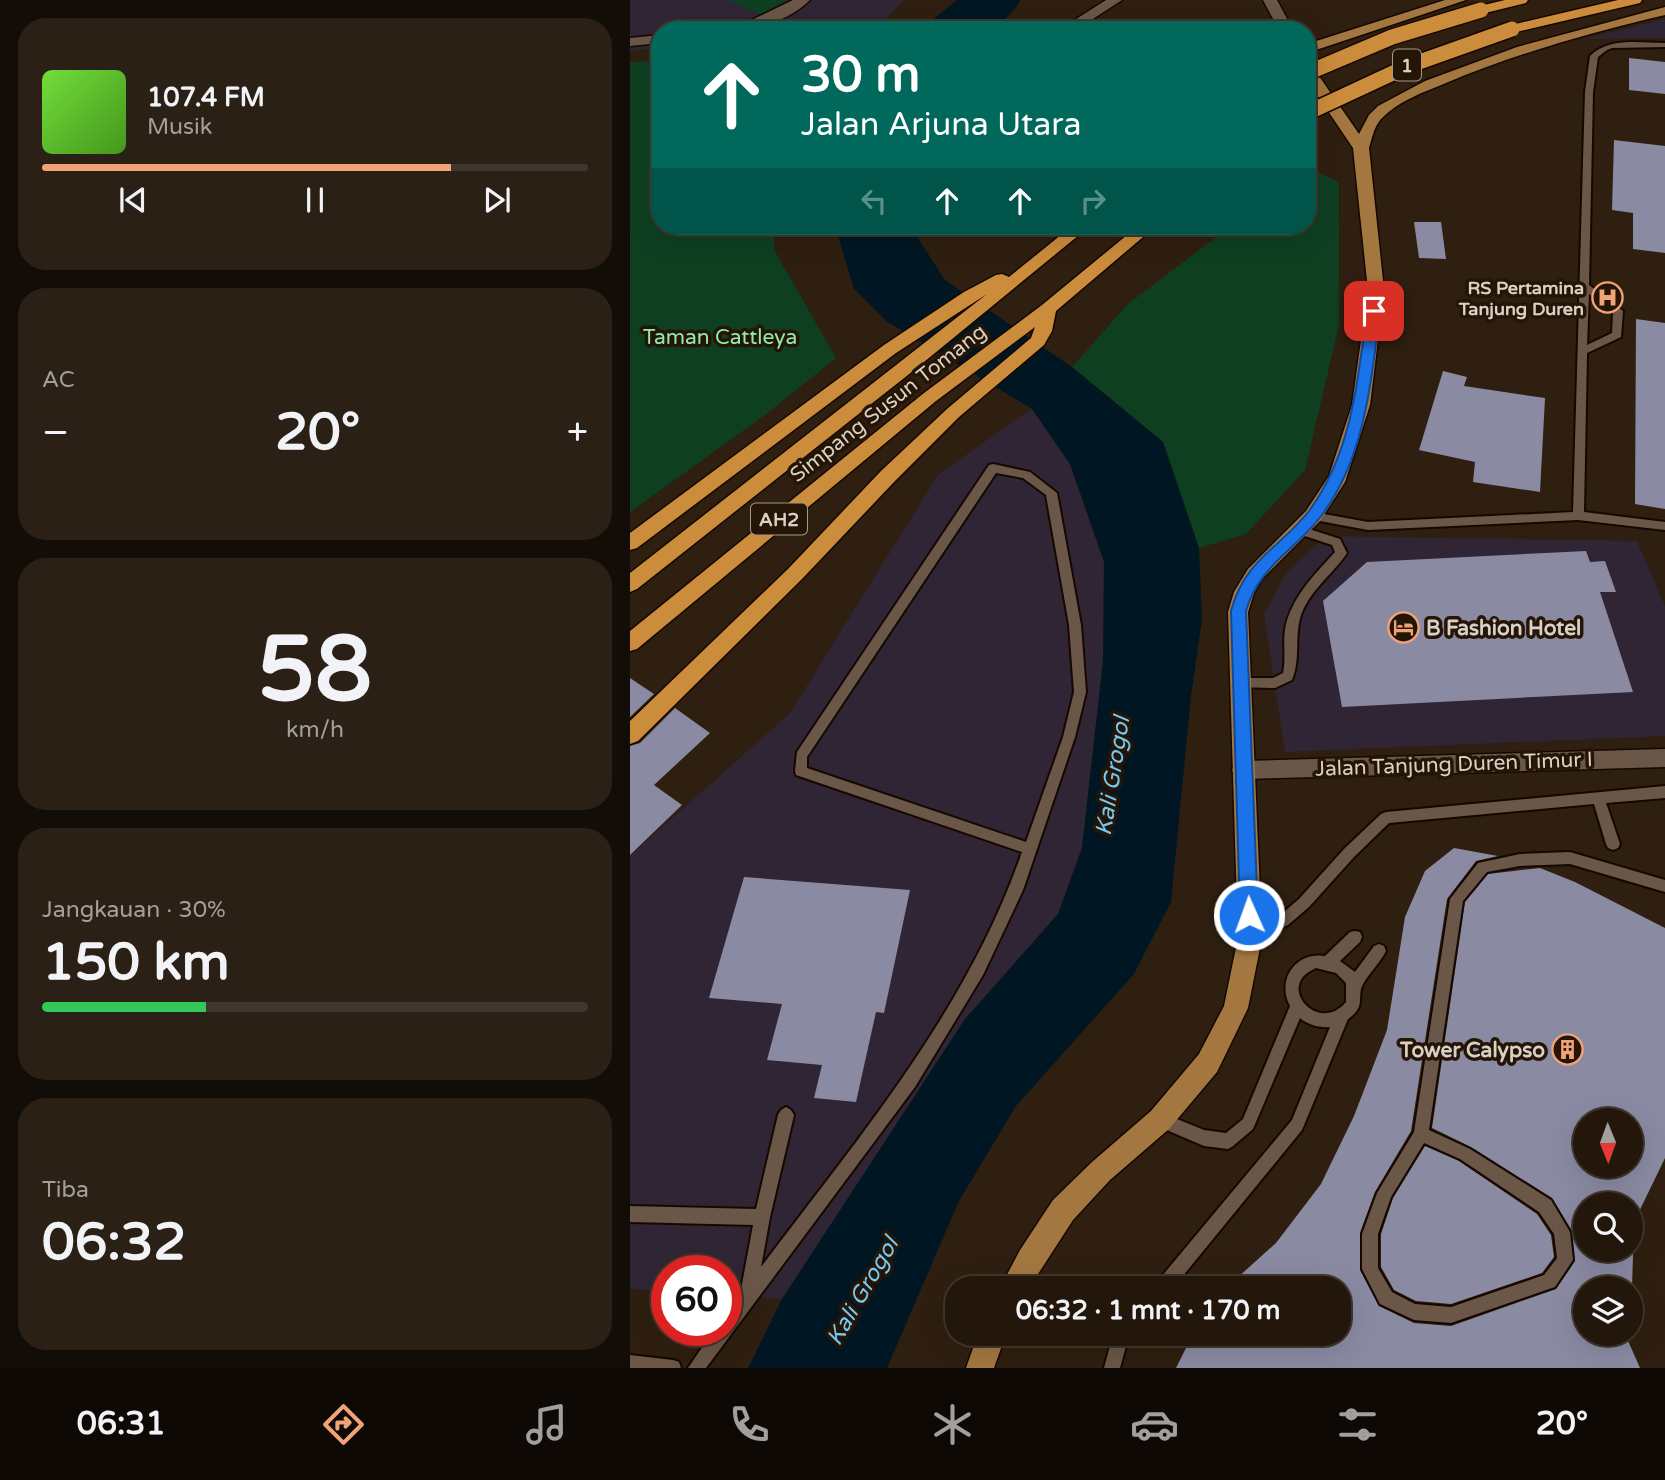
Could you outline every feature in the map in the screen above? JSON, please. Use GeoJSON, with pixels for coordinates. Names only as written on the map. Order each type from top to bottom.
{"type":"FeatureCollection","features":[{"type":"Feature","properties":{"kind":"highway","name":"1"},"geometry":{"type":"LineString","coordinates":[[1316,67],[1416,29],[1521,0]]}},
{"type":"Feature","properties":{"kind":"highway","name":"1"},"geometry":{"type":"LineString","coordinates":[[1316,108],[1435,53],[1512,29],[1634,0]]}},
{"type":"Feature","properties":{"kind":"highway"},"geometry":{"type":"LineString","coordinates":[[630,543],[890,349],[970,296],[1036,264],[1071,235]]}},
{"type":"Feature","properties":{"kind":"highway","name":"Simpang Susun Tomang"},"geometry":{"type":"LineString","coordinates":[[630,643],[930,397],[1048,309],[1137,235]]}},
{"type":"Feature","properties":{"kind":"highway","name":"Simpang Susun Tomang"},"geometry":{"type":"LineString","coordinates":[[630,584],[1036,264]]}},
{"type":"Feature","properties":{"kind":"highway"},"geometry":{"type":"LineString","coordinates":[[630,735],[795,574],[888,476],[953,413],[1038,341],[1048,309]]}},
{"type":"Feature","properties":{"kind":"main road"},"geometry":{"type":"LineString","coordinates":[[1316,46],[1431,3],[1459,0]]}},
{"type":"Feature","properties":{"kind":"main road"},"geometry":{"type":"LineString","coordinates":[[1361,148],[1376,116],[1420,88],[1504,54],[1665,12]]}},
{"type":"Feature","properties":{"kind":"main road"},"geometry":{"type":"LineString","coordinates":[[1022,1276],[1063,1210],[1101,1171],[1160,1120],[1208,1063],[1236,1008],[1250,939],[1238,611],[1244,592],[1255,574],[1313,516],[1338,477],[1361,405],[1376,290],[1361,148],[1316,84]]}},
{"type":"Feature","properties":{"kind":"main road"},"geometry":{"type":"LineString","coordinates":[[980,1368],[988,1346]]}},
{"type":"Feature","properties":{"kind":"street"},"geometry":{"type":"LineString","coordinates":[[765,21],[803,0]]}},
{"type":"Feature","properties":{"kind":"street"},"geometry":{"type":"LineString","coordinates":[[1081,21],[1115,0]]}},
{"type":"Feature","properties":{"kind":"street"},"geometry":{"type":"LineString","coordinates":[[1270,0],[1281,21]]}},
{"type":"Feature","properties":{"kind":"street"},"geometry":{"type":"LineString","coordinates":[[630,42],[651,40]]}},
{"type":"Feature","properties":{"kind":"street","name":"Jalan Tanjung Duren Timur I"},"geometry":{"type":"LineString","coordinates":[[1243,771],[1665,758]]}},
{"type":"Feature","properties":{"kind":"lane"},"geometry":{"type":"LineString","coordinates":[[1578,516],[1589,92],[1594,56],[1604,48],[1612,46],[1665,45]]}},
{"type":"Feature","properties":{"kind":"lane"},"geometry":{"type":"LineString","coordinates":[[1583,351],[1617,335],[1618,311],[1585,287]]}},
{"type":"Feature","properties":{"kind":"lane"},"geometry":{"type":"LineString","coordinates":[[742,1305],[910,1082],[978,970],[1016,890],[1069,737],[1080,692],[1075,625],[1051,493],[1026,475],[993,468],[801,756],[799,767],[801,771],[1030,849]]}},
{"type":"Feature","properties":{"kind":"lane"},"geometry":{"type":"LineString","coordinates":[[1313,516],[1368,526],[1578,516],[1665,526]]}},
{"type":"Feature","properties":{"kind":"lane"},"geometry":{"type":"LineString","coordinates":[[1239,682],[1275,683],[1288,676],[1292,664],[1291,628],[1299,604],[1320,573],[1341,553],[1336,542],[1300,530]]}},
{"type":"Feature","properties":{"kind":"lane"},"geometry":{"type":"LineString","coordinates":[[1250,939],[1283,921],[1304,903],[1349,853],[1386,818],[1665,792]]}},
{"type":"Feature","properties":{"kind":"lane"},"geometry":{"type":"LineString","coordinates":[[1598,798],[1613,844]]}},
{"type":"Feature","properties":{"kind":"lane"},"geometry":{"type":"LineString","coordinates":[[1421,1134],[1465,1154],[1545,1206],[1562,1232],[1565,1259],[1549,1281],[1451,1315],[1414,1312],[1386,1298],[1370,1269],[1370,1234],[1385,1193],[1421,1134],[1457,899],[1483,867],[1520,860],[1570,858],[1665,886]]}},
{"type":"Feature","properties":{"kind":"lane"},"geometry":{"type":"LineString","coordinates":[[1329,962],[1354,937]]}},
{"type":"Feature","properties":{"kind":"lane"},"geometry":{"type":"LineString","coordinates":[[1354,985],[1379,951]]}},
{"type":"Feature","properties":{"kind":"lane"},"geometry":{"type":"LineString","coordinates":[[1315,961],[1329,962],[1349,974],[1355,997],[1351,1008],[1342,1016],[1331,1020],[1318,1020],[1297,1007],[1291,984],[1304,965],[1315,961]]}},
{"type":"Feature","properties":{"kind":"lane"},"geometry":{"type":"LineString","coordinates":[[1160,1120],[1204,1138],[1228,1141],[1238,1133],[1248,1124],[1297,1007]]}},
{"type":"Feature","properties":{"kind":"lane"},"geometry":{"type":"LineString","coordinates":[[1173,1276],[1297,1125],[1342,1016]]}},
{"type":"Feature","properties":{"kind":"lane"},"geometry":{"type":"LineString","coordinates":[[748,1297],[762,1217],[786,1115]]}},
{"type":"Feature","properties":{"kind":"lane"},"geometry":{"type":"LineString","coordinates":[[630,1214],[762,1217]]}},
{"type":"Feature","properties":{"kind":"lane"},"geometry":{"type":"LineString","coordinates":[[696,1368],[712,1346]]}},
{"type":"Feature","properties":{"kind":"lane"},"geometry":{"type":"LineString","coordinates":[[1112,1368],[1118,1346]]}},
{"type":"Feature","properties":{"kind":"lane"},"geometry":{"type":"LineString","coordinates":[[630,1363],[673,1368]]}},
{"type":"Feature","properties":{"kind":"shaded area"},"geometry":{"type":"Polygon","coordinates":[[[630,0],[905,0],[883,21],[651,21],[651,49],[630,51],[630,0]]]}},
{"type":"Feature","properties":{"kind":"shaded area"},"geometry":{"type":"Polygon","coordinates":[[[1665,19],[1665,38],[1584,39],[1665,19]]]}},
{"type":"Feature","properties":{"kind":"shaded area"},"geometry":{"type":"Polygon","coordinates":[[[1032,408],[1070,464],[1104,562],[1103,661],[1082,848],[1058,914],[965,1019],[782,1299],[742,1296],[742,1255],[651,1255],[651,1290],[630,1289],[630,856],[790,713],[938,475],[1032,408]]]}},
{"type":"Feature","properties":{"kind":"shaded area"},"geometry":{"type":"Polygon","coordinates":[[[1326,536],[1637,541],[1665,606],[1665,736],[1285,752],[1264,613],[1287,572],[1326,536]]]}},
{"type":"Feature","properties":{"kind":"green space"},"geometry":{"type":"Polygon","coordinates":[[[728,0],[786,0],[761,15],[728,0]]]}},
{"type":"Feature","properties":{"kind":"green space","name":"Taman Cattleya"},"geometry":{"type":"Polygon","coordinates":[[[651,61],[651,235],[774,235],[774,250],[836,358],[765,415],[630,512],[630,62],[651,61]]]}},
{"type":"Feature","properties":{"kind":"green space"},"geometry":{"type":"Polygon","coordinates":[[[1316,172],[1339,182],[1339,325],[1305,470],[1246,534],[1199,548],[1163,442],[1072,367],[1128,304],[1219,235],[1316,235],[1316,172]]]}},
{"type":"Feature","properties":{"kind":"water"},"geometry":{"type":"Polygon","coordinates":[[[957,0],[1020,0],[1012,12],[1000,21],[931,21],[957,0]]]}},
{"type":"Feature","properties":{"kind":"water","name":"Kali Grogol"},"geometry":{"type":"Polygon","coordinates":[[[838,235],[916,235],[945,280],[1072,367],[1163,442],[1199,548],[1202,619],[1191,696],[1171,902],[1134,974],[1016,1106],[959,1201],[887,1368],[748,1368],[782,1299],[965,1019],[1058,914],[1082,848],[1103,661],[1104,562],[1070,464],[1032,409],[886,321],[854,289],[838,235]]]}},
{"type":"Feature","properties":{"kind":"building"},"geometry":{"type":"Polygon","coordinates":[[[1629,58],[1665,62],[1665,94],[1629,90],[1629,58]]]}},
{"type":"Feature","properties":{"kind":"building"},"geometry":{"type":"Polygon","coordinates":[[[1614,140],[1665,146],[1665,253],[1633,249],[1633,213],[1612,210],[1614,140]]]}},
{"type":"Feature","properties":{"kind":"building"},"geometry":{"type":"Polygon","coordinates":[[[1414,222],[1441,222],[1446,259],[1419,258],[1414,222]]]}},
{"type":"Feature","properties":{"kind":"building"},"geometry":{"type":"Polygon","coordinates":[[[1636,319],[1665,323],[1665,509],[1635,504],[1636,319]]]}},
{"type":"Feature","properties":{"kind":"building"},"geometry":{"type":"Polygon","coordinates":[[[1443,371],[1467,377],[1464,386],[1545,398],[1540,492],[1473,482],[1475,462],[1419,450],[1443,371]]]}},
{"type":"Feature","properties":{"kind":"building"},"geometry":{"type":"Polygon","coordinates":[[[1586,551],[1590,562],[1605,561],[1616,592],[1600,592],[1633,692],[1342,707],[1323,601],[1367,562],[1586,551]]]}},
{"type":"Feature","properties":{"kind":"building"},"geometry":{"type":"Polygon","coordinates":[[[630,678],[654,694],[630,717],[630,678]]]}},
{"type":"Feature","properties":{"kind":"building"},"geometry":{"type":"Polygon","coordinates":[[[675,708],[710,733],[654,785],[682,805],[630,855],[630,746],[640,743],[675,708]]]}},
{"type":"Feature","properties":{"kind":"building"},"geometry":{"type":"Polygon","coordinates":[[[1454,848],[1498,856],[1476,861],[1447,899],[1411,1131],[1375,1192],[1360,1233],[1360,1270],[1379,1306],[1414,1323],[1451,1326],[1556,1289],[1574,1262],[1633,1262],[1632,1276],[1573,1276],[1573,1346],[1630,1346],[1640,1368],[1176,1368],[1187,1346],[1351,1346],[1351,1276],[1239,1276],[1276,1243],[1321,1184],[1354,1116],[1387,1030],[1405,917],[1425,871],[1454,848]]]}},
{"type":"Feature","properties":{"kind":"building"},"geometry":{"type":"Polygon","coordinates":[[[1540,868],[1575,882],[1665,928],[1665,1158],[1643,1203],[1643,1192],[1573,1192],[1573,1241],[1572,1231],[1552,1198],[1471,1147],[1432,1128],[1465,902],[1488,874],[1540,868]]]}},
{"type":"Feature","properties":{"kind":"building"},"geometry":{"type":"Polygon","coordinates":[[[744,877],[910,890],[884,1013],[876,1012],[856,1102],[814,1098],[822,1065],[767,1060],[782,1004],[709,998],[744,877]]]}},
{"type":"Feature","properties":{"kind":"building"},"geometry":{"type":"Polygon","coordinates":[[[1425,1146],[1459,1161],[1537,1214],[1551,1235],[1554,1257],[1542,1273],[1451,1304],[1416,1301],[1394,1290],[1381,1267],[1381,1234],[1393,1198],[1425,1146]]]}},
{"type":"Feature","properties":{"kind":"place","name":"RS Pertamina Tanjung Duren"},"geometry":{"type":"Point","coordinates":[1607,298]}},
{"type":"Feature","properties":{"kind":"place","name":"B Fashion Hotel"},"geometry":{"type":"Point","coordinates":[1403,628]}},
{"type":"Feature","properties":{"kind":"place","name":"Tower Calypso"},"geometry":{"type":"Point","coordinates":[1568,1050]}},
{"type":"Feature","properties":{"kind":"route"},"geometry":{"type":"LineString","coordinates":[[1249,915],[1238,611],[1244,592],[1255,574],[1313,516],[1338,477],[1361,405],[1374,311]]}}]}
